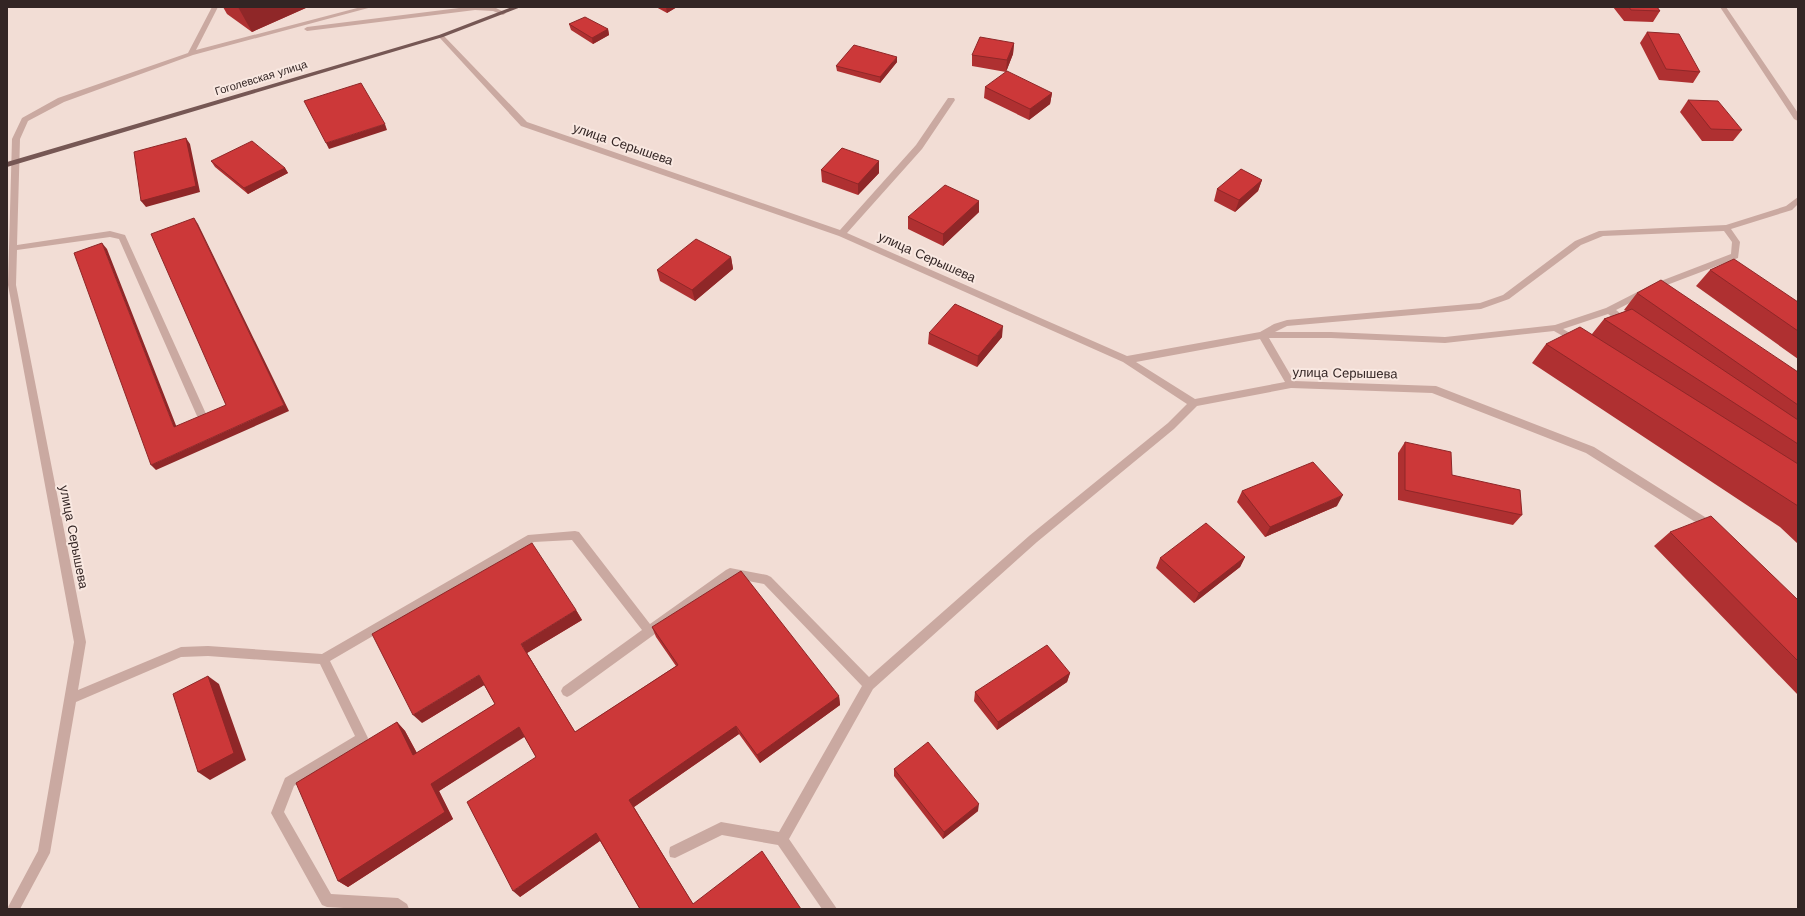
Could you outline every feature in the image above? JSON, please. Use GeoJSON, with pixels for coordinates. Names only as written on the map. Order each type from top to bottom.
{"type":"FeatureCollection","features":[{"type":"Feature","properties":{"kind":"main road","name":"Гоголевская улица"},"geometry":{"type":"LineString","coordinates":[[11,164],[441,36],[518,7]]}},
{"type":"Feature","properties":{"kind":"street"},"geometry":{"type":"LineString","coordinates":[[191,54],[215,7]]}},
{"type":"Feature","properties":{"kind":"street"},"geometry":{"type":"LineString","coordinates":[[274,34],[369,7]]}},
{"type":"Feature","properties":{"kind":"street"},"geometry":{"type":"LineString","coordinates":[[1723,7],[1798,119]]}},
{"type":"Feature","properties":{"kind":"street"},"geometry":{"type":"LineString","coordinates":[[274,34],[475,8],[494,9],[503,13]]}},
{"type":"Feature","properties":{"kind":"street","name":"улица Серышева"},"geometry":{"type":"LineString","coordinates":[[13,909],[44,853],[80,642],[10,296],[13,248],[11,164],[16,139],[25,120],[61,100],[191,54],[274,34]]}},
{"type":"Feature","properties":{"kind":"street","name":"улица Серышева"},"geometry":{"type":"LineString","coordinates":[[441,36],[524,124],[842,234],[1126,360],[1194,403],[1291,384],[1433,389],[1590,450],[1716,529],[1721,534]]}},
{"type":"Feature","properties":{"kind":"street"},"geometry":{"type":"LineString","coordinates":[[842,234],[919,147],[950,100]]}},
{"type":"Feature","properties":{"kind":"street"},"geometry":{"type":"LineString","coordinates":[[1262,335],[1277,326],[1300,321],[1481,306],[1506,296],[1578,244],[1602,233],[1726,228],[1789,208],[1798,200]]}},
{"type":"Feature","properties":{"kind":"street"},"geometry":{"type":"LineString","coordinates":[[1126,360],[1262,335],[1330,335],[1445,340],[1555,328],[1609,310],[1656,286],[1735,256],[1736,242],[1726,228]]}},
{"type":"Feature","properties":{"kind":"street"},"geometry":{"type":"LineString","coordinates":[[13,248],[110,234],[122,237],[202,416]]}},
{"type":"Feature","properties":{"kind":"street"},"geometry":{"type":"LineString","coordinates":[[1656,286],[1669,295]]}},
{"type":"Feature","properties":{"kind":"street"},"geometry":{"type":"LineString","coordinates":[[1609,310],[1635,328]]}},
{"type":"Feature","properties":{"kind":"street"},"geometry":{"type":"LineString","coordinates":[[1555,328],[1587,346]]}},
{"type":"Feature","properties":{"kind":"street"},"geometry":{"type":"LineString","coordinates":[[1262,335],[1291,384]]}},
{"type":"Feature","properties":{"kind":"street"},"geometry":{"type":"LineString","coordinates":[[782,840],[869,685],[1033,539],[1171,426],[1194,403]]}},
{"type":"Feature","properties":{"kind":"street"},"geometry":{"type":"LineString","coordinates":[[70,700],[181,652],[208,651],[323,659],[532,538],[575,535],[648,630]]}},
{"type":"Feature","properties":{"kind":"street"},"geometry":{"type":"LineString","coordinates":[[567,691],[648,630],[730,572],[766,580],[869,685]]}},
{"type":"Feature","properties":{"kind":"street"},"geometry":{"type":"LineString","coordinates":[[323,659],[362,738],[289,782],[276,813],[327,900],[398,905],[402,909]]}},
{"type":"Feature","properties":{"kind":"street"},"geometry":{"type":"LineString","coordinates":[[675,852],[721,828],[782,840],[830,909]]}},
{"type":"Feature","properties":{"kind":"building"},"geometry":{"type":"Polygon","coordinates":[[[1629,7],[1657,7],[1660,11],[1631,10],[1629,7]]]}},
{"type":"Feature","properties":{"kind":"building"},"geometry":{"type":"Polygon","coordinates":[[[585,17],[608,29],[592,38],[569,24],[585,17]]]}},
{"type":"Feature","properties":{"kind":"building"},"geometry":{"type":"Polygon","coordinates":[[[1647,32],[1679,34],[1700,72],[1666,69],[1647,32]]]}},
{"type":"Feature","properties":{"kind":"building"},"geometry":{"type":"Polygon","coordinates":[[[980,37],[1014,43],[1007,60],[972,55],[980,37]]]}},
{"type":"Feature","properties":{"kind":"building"},"geometry":{"type":"Polygon","coordinates":[[[854,45],[897,57],[880,77],[836,66],[854,45]]]}},
{"type":"Feature","properties":{"kind":"building"},"geometry":{"type":"Polygon","coordinates":[[[1007,71],[1052,93],[1030,109],[985,87],[1007,71]]]}},
{"type":"Feature","properties":{"kind":"building"},"geometry":{"type":"Polygon","coordinates":[[[361,83],[385,124],[326,143],[304,101],[361,83]]]}},
{"type":"Feature","properties":{"kind":"building"},"geometry":{"type":"Polygon","coordinates":[[[1688,100],[1718,101],[1742,130],[1711,129],[1688,100]]]}},
{"type":"Feature","properties":{"kind":"building"},"geometry":{"type":"Polygon","coordinates":[[[186,138],[196,186],[141,201],[134,152],[186,138]]]}},
{"type":"Feature","properties":{"kind":"building"},"geometry":{"type":"Polygon","coordinates":[[[252,141],[285,168],[244,188],[211,161],[252,141]]]}},
{"type":"Feature","properties":{"kind":"building"},"geometry":{"type":"Polygon","coordinates":[[[842,148],[879,161],[858,184],[821,170],[842,148]]]}},
{"type":"Feature","properties":{"kind":"building"},"geometry":{"type":"Polygon","coordinates":[[[1241,169],[1262,180],[1239,200],[1217,189],[1241,169]]]}},
{"type":"Feature","properties":{"kind":"building"},"geometry":{"type":"Polygon","coordinates":[[[945,185],[979,201],[943,234],[908,217],[945,185]]]}},
{"type":"Feature","properties":{"kind":"building"},"geometry":{"type":"Polygon","coordinates":[[[194,218],[284,405],[151,465],[74,253],[102,243],[174,427],[226,405],[151,234],[194,218]]]}},
{"type":"Feature","properties":{"kind":"building"},"geometry":{"type":"Polygon","coordinates":[[[696,239],[731,257],[692,290],[657,270],[696,239]]]}},
{"type":"Feature","properties":{"kind":"building"},"geometry":{"type":"Polygon","coordinates":[[[1734,259],[1798,302],[1798,331],[1710,270],[1734,259]]]}},
{"type":"Feature","properties":{"kind":"building"},"geometry":{"type":"Polygon","coordinates":[[[1661,280],[1798,372],[1798,405],[1637,293],[1661,280]]]}},
{"type":"Feature","properties":{"kind":"building"},"geometry":{"type":"Polygon","coordinates":[[[955,304],[1003,326],[978,356],[929,333],[955,304]]]}},
{"type":"Feature","properties":{"kind":"building"},"geometry":{"type":"Polygon","coordinates":[[[1632,309],[1798,420],[1798,444],[1604,319],[1632,309]]]}},
{"type":"Feature","properties":{"kind":"building"},"geometry":{"type":"Polygon","coordinates":[[[1580,327],[1798,464],[1798,506],[1546,344],[1580,327]]]}},
{"type":"Feature","properties":{"kind":"building"},"geometry":{"type":"Polygon","coordinates":[[[1405,442],[1451,452],[1452,475],[1520,490],[1522,515],[1405,490],[1405,442]]]}},
{"type":"Feature","properties":{"kind":"building"},"geometry":{"type":"Polygon","coordinates":[[[1313,462],[1343,495],[1270,527],[1242,491],[1313,462]]]}},
{"type":"Feature","properties":{"kind":"building"},"geometry":{"type":"Polygon","coordinates":[[[1711,516],[1798,600],[1798,661],[1670,532],[1711,516]]]}},
{"type":"Feature","properties":{"kind":"building"},"geometry":{"type":"Polygon","coordinates":[[[1206,523],[1245,557],[1199,593],[1160,558],[1206,523]]]}},
{"type":"Feature","properties":{"kind":"building"},"geometry":{"type":"Polygon","coordinates":[[[532,543],[576,610],[521,644],[575,732],[678,665],[652,627],[741,571],[839,696],[757,755],[736,726],[629,800],[693,904],[762,851],[801,909],[640,909],[596,833],[513,891],[467,802],[536,757],[519,727],[431,784],[445,812],[338,881],[296,783],[397,722],[413,755],[495,704],[479,675],[413,715],[372,634],[532,543]]]}},
{"type":"Feature","properties":{"kind":"building"},"geometry":{"type":"Polygon","coordinates":[[[1047,645],[1070,673],[998,722],[975,692],[1047,645]]]}},
{"type":"Feature","properties":{"kind":"building"},"geometry":{"type":"Polygon","coordinates":[[[208,676],[234,753],[198,772],[173,694],[208,676]]]}},
{"type":"Feature","properties":{"kind":"building"},"geometry":{"type":"Polygon","coordinates":[[[928,742],[979,804],[944,832],[894,769],[928,742]]]}}]}
